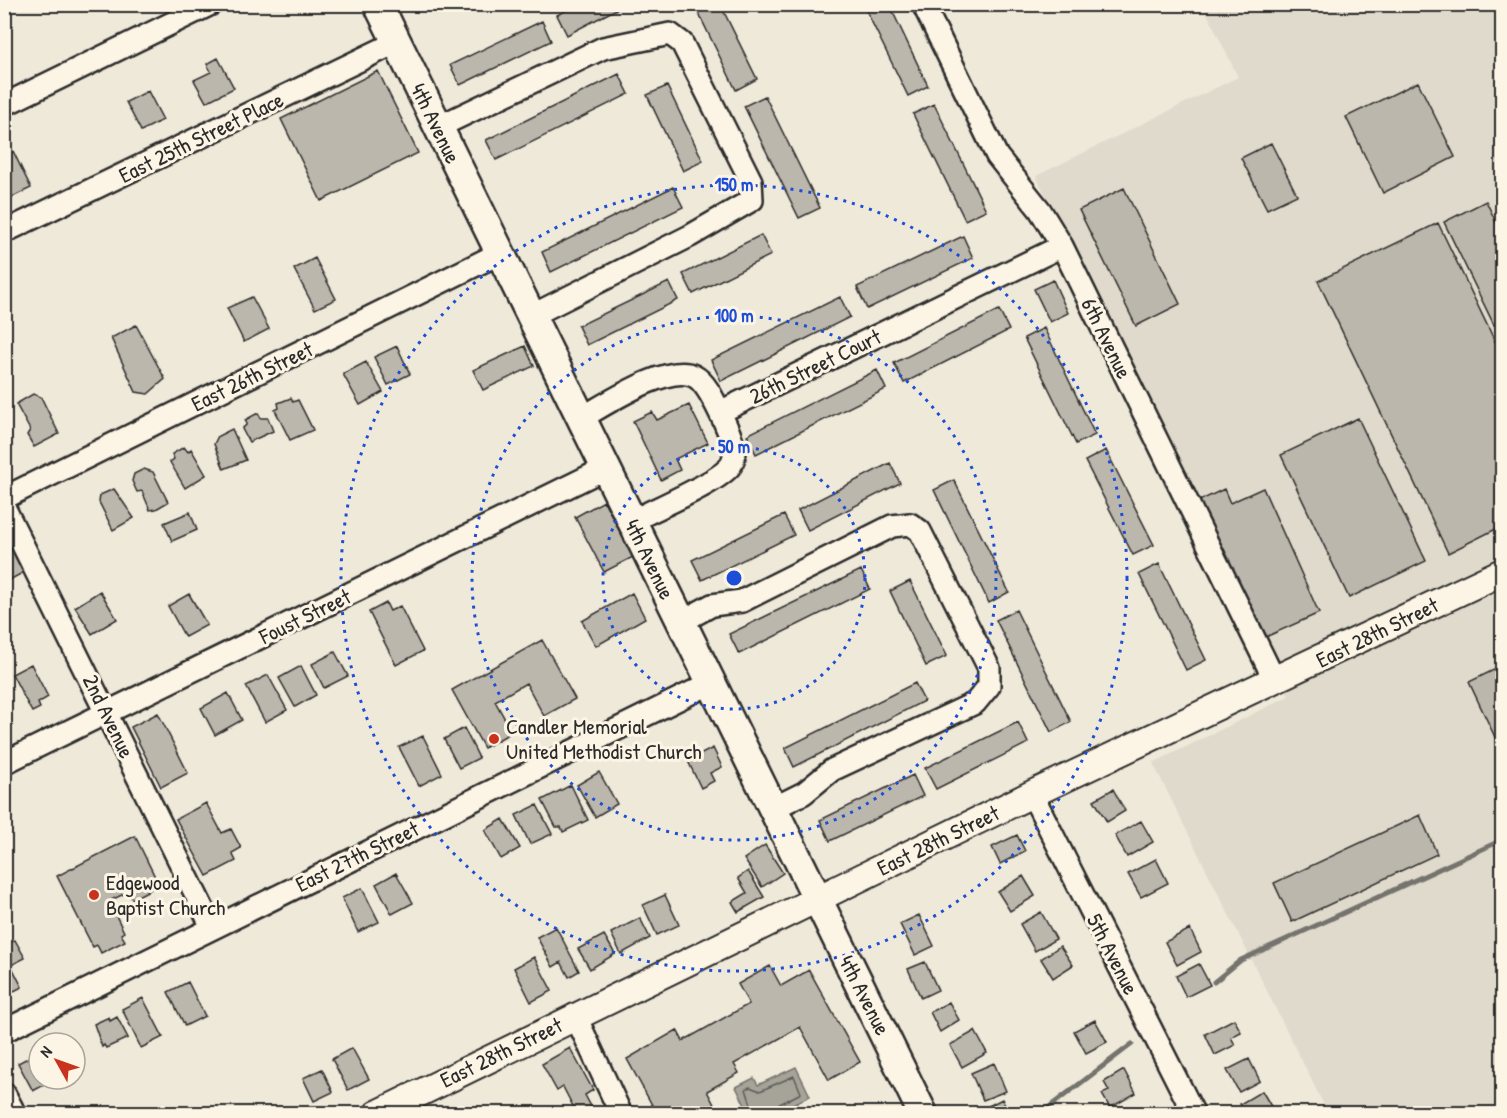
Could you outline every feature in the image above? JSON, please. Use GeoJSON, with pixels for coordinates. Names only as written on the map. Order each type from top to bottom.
{"type":"FeatureCollection","features":[{"type":"Feature","properties":{"kind":"main road","name":"4th Avenue"},"geometry":{"type":"LineString","coordinates":[[378,4],[923,1113]]}},
{"type":"Feature","properties":{"kind":"street"},"geometry":{"type":"LineString","coordinates":[[4,105],[211,4]]}},
{"type":"Feature","properties":{"kind":"street","name":"6th Avenue"},"geometry":{"type":"LineString","coordinates":[[923,4],[997,156],[1040,210],[1062,246],[1275,681]]}},
{"type":"Feature","properties":{"kind":"street"},"geometry":{"type":"LineString","coordinates":[[438,127],[603,48],[670,34],[682,43],[751,181],[752,200],[690,236],[531,316]]}},
{"type":"Feature","properties":{"kind":"street","name":"East 25th Street Place"},"geometry":{"type":"LineString","coordinates":[[4,232],[397,42]]}},
{"type":"Feature","properties":{"kind":"street","name":"26th Street Court"},"geometry":{"type":"LineString","coordinates":[[720,412],[1062,246]]}},
{"type":"Feature","properties":{"kind":"street","name":"East 26th Street"},"geometry":{"type":"LineString","coordinates":[[4,498],[500,253]]}},
{"type":"Feature","properties":{"kind":"street"},"geometry":{"type":"LineString","coordinates":[[581,418],[659,377],[678,373],[693,376],[704,385],[720,412],[734,450],[732,464],[718,476],[632,521]]}},
{"type":"Feature","properties":{"kind":"street","name":"Foust Street"},"geometry":{"type":"LineString","coordinates":[[4,763],[606,468]]}},
{"type":"Feature","properties":{"kind":"street","name":"2nd Avenue"},"geometry":{"type":"LineString","coordinates":[[4,507],[212,927]]}},
{"type":"Feature","properties":{"kind":"street"},"geometry":{"type":"LineString","coordinates":[[681,622],[712,605],[742,601],[892,526],[910,524],[920,531],[989,668],[989,686],[975,703],[832,770],[804,793],[772,809]]}},
{"type":"Feature","properties":{"kind":"street","name":"East 28th Street"},"geometry":{"type":"LineString","coordinates":[[377,1113],[1032,795],[1503,572]]}},
{"type":"Feature","properties":{"kind":"street","name":"East 27th Street"},"geometry":{"type":"LineString","coordinates":[[4,1031],[711,683]]}},
{"type":"Feature","properties":{"kind":"street","name":"5th Avenue"},"geometry":{"type":"LineString","coordinates":[[1032,795],[1194,1113]]}},
{"type":"Feature","properties":{"kind":"street"},"geometry":{"type":"LineString","coordinates":[[575,1015],[621,1113]]}},
{"type":"Feature","properties":{"kind":"street"},"geometry":{"type":"LineString","coordinates":[[4,1093],[15,1113]]}},
{"type":"Feature","properties":{"kind":"shaded area"},"geometry":{"type":"Polygon","coordinates":[[[1203,5],[1502,5],[1502,1113],[1328,1113],[1153,763],[1289,696],[1036,176],[1238,77],[1203,5]]]}},
{"type":"Feature","properties":{"kind":"water"},"geometry":{"type":"Polygon","coordinates":[[[796,1067],[810,1096],[774,1113],[749,1113],[736,1087],[754,1078],[758,1085],[796,1067]]]}},
{"type":"Feature","properties":{"kind":"building"},"geometry":{"type":"Polygon","coordinates":[[[577,4],[626,4],[567,35],[557,15],[577,4]]]}},
{"type":"Feature","properties":{"kind":"building"},"geometry":{"type":"Polygon","coordinates":[[[694,4],[720,4],[757,79],[736,90],[694,4]]]}},
{"type":"Feature","properties":{"kind":"building"},"geometry":{"type":"Polygon","coordinates":[[[863,4],[889,4],[928,86],[908,96],[863,4]]]}},
{"type":"Feature","properties":{"kind":"building"},"geometry":{"type":"Polygon","coordinates":[[[542,21],[551,41],[460,85],[450,65],[542,21]]]}},
{"type":"Feature","properties":{"kind":"building"},"geometry":{"type":"Polygon","coordinates":[[[218,58],[234,88],[206,102],[194,80],[211,72],[207,64],[218,58]]]}},
{"type":"Feature","properties":{"kind":"building"},"geometry":{"type":"Polygon","coordinates":[[[378,71],[418,153],[321,201],[281,119],[378,71]]]}},
{"type":"Feature","properties":{"kind":"building"},"geometry":{"type":"Polygon","coordinates":[[[619,74],[629,94],[496,160],[486,140],[619,74]]]}},
{"type":"Feature","properties":{"kind":"building"},"geometry":{"type":"Polygon","coordinates":[[[1418,82],[1455,157],[1383,193],[1346,117],[1418,82]]]}},
{"type":"Feature","properties":{"kind":"building"},"geometry":{"type":"Polygon","coordinates":[[[667,86],[703,161],[683,171],[647,95],[667,86]]]}},
{"type":"Feature","properties":{"kind":"building"},"geometry":{"type":"Polygon","coordinates":[[[148,91],[163,120],[141,131],[126,102],[148,91]]]}},
{"type":"Feature","properties":{"kind":"building"},"geometry":{"type":"Polygon","coordinates":[[[765,96],[820,208],[799,218],[744,106],[765,96]]]}},
{"type":"Feature","properties":{"kind":"building"},"geometry":{"type":"Polygon","coordinates":[[[934,104],[986,210],[965,220],[913,114],[934,104]]]}},
{"type":"Feature","properties":{"kind":"building"},"geometry":{"type":"Polygon","coordinates":[[[1271,143],[1297,195],[1267,209],[1241,158],[1271,143]]]}},
{"type":"Feature","properties":{"kind":"building"},"geometry":{"type":"Polygon","coordinates":[[[13,151],[31,188],[4,201],[4,155],[13,151]]]}},
{"type":"Feature","properties":{"kind":"building"},"geometry":{"type":"Polygon","coordinates":[[[673,187],[683,207],[551,272],[542,252],[673,187]]]}},
{"type":"Feature","properties":{"kind":"building"},"geometry":{"type":"Polygon","coordinates":[[[1124,188],[1180,304],[1136,326],[1079,210],[1124,188]]]}},
{"type":"Feature","properties":{"kind":"building"},"geometry":{"type":"Polygon","coordinates":[[[1486,201],[1502,235],[1502,321],[1494,325],[1444,222],[1486,201]]]}},
{"type":"Feature","properties":{"kind":"building"},"geometry":{"type":"Polygon","coordinates":[[[1438,223],[1502,356],[1502,526],[1448,553],[1318,281],[1438,223]]]}},
{"type":"Feature","properties":{"kind":"building"},"geometry":{"type":"Polygon","coordinates":[[[761,235],[771,255],[693,294],[683,274],[761,235]]]}},
{"type":"Feature","properties":{"kind":"building"},"geometry":{"type":"Polygon","coordinates":[[[963,236],[973,258],[867,309],[857,287],[963,236]]]}},
{"type":"Feature","properties":{"kind":"building"},"geometry":{"type":"Polygon","coordinates":[[[315,258],[336,299],[315,309],[294,269],[315,258]]]}},
{"type":"Feature","properties":{"kind":"building"},"geometry":{"type":"Polygon","coordinates":[[[1053,280],[1068,313],[1050,322],[1034,289],[1053,280]]]}},
{"type":"Feature","properties":{"kind":"building"},"geometry":{"type":"Polygon","coordinates":[[[669,282],[678,300],[587,345],[578,326],[669,282]]]}},
{"type":"Feature","properties":{"kind":"building"},"geometry":{"type":"Polygon","coordinates":[[[252,297],[269,329],[244,342],[227,308],[252,297]]]}},
{"type":"Feature","properties":{"kind":"building"},"geometry":{"type":"Polygon","coordinates":[[[840,297],[850,317],[721,381],[711,360],[840,297]]]}},
{"type":"Feature","properties":{"kind":"building"},"geometry":{"type":"Polygon","coordinates":[[[999,310],[1009,330],[904,383],[894,363],[999,310]]]}},
{"type":"Feature","properties":{"kind":"building"},"geometry":{"type":"Polygon","coordinates":[[[136,325],[165,379],[148,394],[136,392],[111,338],[136,325]]]}},
{"type":"Feature","properties":{"kind":"building"},"geometry":{"type":"Polygon","coordinates":[[[1044,328],[1095,435],[1076,444],[1024,338],[1044,328]]]}},
{"type":"Feature","properties":{"kind":"building"},"geometry":{"type":"Polygon","coordinates":[[[397,346],[410,374],[388,385],[374,357],[397,346]]]}},
{"type":"Feature","properties":{"kind":"building"},"geometry":{"type":"Polygon","coordinates":[[[525,346],[534,366],[483,390],[473,370],[525,346]]]}},
{"type":"Feature","properties":{"kind":"building"},"geometry":{"type":"Polygon","coordinates":[[[366,362],[383,392],[360,405],[343,374],[366,362]]]}},
{"type":"Feature","properties":{"kind":"building"},"geometry":{"type":"Polygon","coordinates":[[[877,370],[886,389],[756,454],[747,435],[877,370]]]}},
{"type":"Feature","properties":{"kind":"building"},"geometry":{"type":"Polygon","coordinates":[[[33,394],[41,397],[59,434],[34,447],[27,435],[30,430],[16,404],[33,394]]]}},
{"type":"Feature","properties":{"kind":"building"},"geometry":{"type":"Polygon","coordinates":[[[291,398],[293,402],[298,400],[313,430],[290,440],[275,410],[279,408],[278,403],[291,398]]]}},
{"type":"Feature","properties":{"kind":"building"},"geometry":{"type":"Polygon","coordinates":[[[689,405],[708,443],[675,459],[680,470],[661,480],[633,421],[652,412],[657,420],[689,405]]]}},
{"type":"Feature","properties":{"kind":"building"},"geometry":{"type":"Polygon","coordinates":[[[258,413],[261,418],[268,418],[273,431],[249,442],[242,429],[247,424],[245,420],[258,413]]]}},
{"type":"Feature","properties":{"kind":"building"},"geometry":{"type":"Polygon","coordinates":[[[1358,418],[1426,561],[1349,598],[1281,455],[1358,418]]]}},
{"type":"Feature","properties":{"kind":"building"},"geometry":{"type":"Polygon","coordinates":[[[232,429],[246,460],[224,469],[214,444],[218,436],[232,429]]]}},
{"type":"Feature","properties":{"kind":"building"},"geometry":{"type":"Polygon","coordinates":[[[184,447],[188,452],[191,449],[206,475],[185,488],[170,462],[174,459],[172,454],[184,447]]]}},
{"type":"Feature","properties":{"kind":"building"},"geometry":{"type":"Polygon","coordinates":[[[1106,450],[1154,545],[1133,555],[1085,461],[1106,450]]]}},
{"type":"Feature","properties":{"kind":"building"},"geometry":{"type":"Polygon","coordinates":[[[890,463],[900,483],[808,530],[798,510],[890,463]]]}},
{"type":"Feature","properties":{"kind":"building"},"geometry":{"type":"Polygon","coordinates":[[[144,469],[153,472],[168,502],[156,509],[150,510],[142,491],[137,492],[132,481],[134,474],[144,469]]]}},
{"type":"Feature","properties":{"kind":"building"},"geometry":{"type":"Polygon","coordinates":[[[954,480],[1009,592],[989,603],[934,490],[954,480]]]}},
{"type":"Feature","properties":{"kind":"building"},"geometry":{"type":"Polygon","coordinates":[[[1263,488],[1319,613],[1259,640],[1197,502],[1224,489],[1230,503],[1263,488]]]}},
{"type":"Feature","properties":{"kind":"building"},"geometry":{"type":"Polygon","coordinates":[[[114,489],[134,518],[113,530],[99,502],[100,495],[114,489]]]}},
{"type":"Feature","properties":{"kind":"building"},"geometry":{"type":"Polygon","coordinates":[[[604,501],[633,557],[604,572],[575,517],[604,501]]]}},
{"type":"Feature","properties":{"kind":"building"},"geometry":{"type":"Polygon","coordinates":[[[190,512],[197,530],[172,541],[164,523],[190,512]]]}},
{"type":"Feature","properties":{"kind":"building"},"geometry":{"type":"Polygon","coordinates":[[[784,515],[794,535],[702,580],[692,560],[784,515]]]}},
{"type":"Feature","properties":{"kind":"building"},"geometry":{"type":"Polygon","coordinates":[[[9,541],[26,571],[6,582],[4,544],[9,541]]]}},
{"type":"Feature","properties":{"kind":"building"},"geometry":{"type":"Polygon","coordinates":[[[1159,564],[1206,660],[1186,670],[1139,574],[1159,564]]]}},
{"type":"Feature","properties":{"kind":"building"},"geometry":{"type":"Polygon","coordinates":[[[861,570],[870,589],[739,654],[729,634],[861,570]]]}},
{"type":"Feature","properties":{"kind":"building"},"geometry":{"type":"Polygon","coordinates":[[[910,581],[947,656],[926,666],[890,591],[910,581]]]}},
{"type":"Feature","properties":{"kind":"building"},"geometry":{"type":"Polygon","coordinates":[[[100,591],[117,619],[92,634],[75,607],[100,591]]]}},
{"type":"Feature","properties":{"kind":"building"},"geometry":{"type":"Polygon","coordinates":[[[632,593],[645,618],[596,646],[582,621],[632,593]]]}},
{"type":"Feature","properties":{"kind":"building"},"geometry":{"type":"Polygon","coordinates":[[[189,594],[207,625],[185,637],[168,606],[189,594]]]}},
{"type":"Feature","properties":{"kind":"building"},"geometry":{"type":"Polygon","coordinates":[[[386,603],[390,611],[400,606],[423,651],[396,665],[369,612],[386,603]]]}},
{"type":"Feature","properties":{"kind":"building"},"geometry":{"type":"Polygon","coordinates":[[[1016,610],[1071,722],[1051,732],[996,620],[1016,610]]]}},
{"type":"Feature","properties":{"kind":"building"},"geometry":{"type":"Polygon","coordinates":[[[542,640],[575,699],[544,716],[526,683],[495,701],[512,732],[484,748],[452,690],[542,640]]]}},
{"type":"Feature","properties":{"kind":"building"},"geometry":{"type":"Polygon","coordinates":[[[335,652],[348,676],[324,688],[312,664],[335,652]]]}},
{"type":"Feature","properties":{"kind":"building"},"geometry":{"type":"Polygon","coordinates":[[[31,664],[48,697],[38,703],[40,708],[32,712],[12,674],[31,664]]]}},
{"type":"Feature","properties":{"kind":"building"},"geometry":{"type":"Polygon","coordinates":[[[301,666],[316,695],[295,707],[279,678],[301,666]]]}},
{"type":"Feature","properties":{"kind":"building"},"geometry":{"type":"Polygon","coordinates":[[[1502,666],[1502,752],[1469,682],[1502,666]]]}},
{"type":"Feature","properties":{"kind":"building"},"geometry":{"type":"Polygon","coordinates":[[[268,675],[287,710],[265,722],[246,686],[268,675]]]}},
{"type":"Feature","properties":{"kind":"building"},"geometry":{"type":"Polygon","coordinates":[[[915,683],[924,701],[794,767],[785,748],[915,683]]]}},
{"type":"Feature","properties":{"kind":"building"},"geometry":{"type":"Polygon","coordinates":[[[228,693],[242,720],[215,735],[201,708],[228,693]]]}},
{"type":"Feature","properties":{"kind":"building"},"geometry":{"type":"Polygon","coordinates":[[[158,713],[188,773],[161,787],[131,727],[158,713]]]}},
{"type":"Feature","properties":{"kind":"building"},"geometry":{"type":"Polygon","coordinates":[[[1018,722],[1028,743],[936,789],[925,768],[1018,722]]]}},
{"type":"Feature","properties":{"kind":"building"},"geometry":{"type":"Polygon","coordinates":[[[464,728],[479,758],[459,768],[444,739],[464,728]]]}},
{"type":"Feature","properties":{"kind":"building"},"geometry":{"type":"Polygon","coordinates":[[[423,736],[442,774],[419,786],[399,747],[423,736]]]}},
{"type":"Feature","properties":{"kind":"building"},"geometry":{"type":"Polygon","coordinates":[[[713,748],[722,767],[710,773],[714,781],[701,788],[688,761],[713,748]]]}},
{"type":"Feature","properties":{"kind":"building"},"geometry":{"type":"Polygon","coordinates":[[[599,772],[617,804],[595,817],[577,785],[599,772]]]}},
{"type":"Feature","properties":{"kind":"building"},"geometry":{"type":"Polygon","coordinates":[[[913,775],[923,796],[830,841],[820,820],[913,775]]]}},
{"type":"Feature","properties":{"kind":"building"},"geometry":{"type":"Polygon","coordinates":[[[571,785],[588,820],[563,832],[561,827],[556,827],[542,800],[571,785]]]}},
{"type":"Feature","properties":{"kind":"building"},"geometry":{"type":"Polygon","coordinates":[[[1113,789],[1125,811],[1107,822],[1094,800],[1113,789]]]}},
{"type":"Feature","properties":{"kind":"building"},"geometry":{"type":"Polygon","coordinates":[[[206,803],[222,833],[231,829],[241,848],[232,853],[236,861],[207,876],[176,819],[206,803]]]}},
{"type":"Feature","properties":{"kind":"building"},"geometry":{"type":"Polygon","coordinates":[[[537,805],[552,834],[530,844],[516,815],[537,805]]]}},
{"type":"Feature","properties":{"kind":"building"},"geometry":{"type":"Polygon","coordinates":[[[1420,815],[1437,854],[1292,922],[1274,883],[1420,815]]]}},
{"type":"Feature","properties":{"kind":"building"},"geometry":{"type":"Polygon","coordinates":[[[503,819],[520,848],[501,859],[485,830],[503,819]]]}},
{"type":"Feature","properties":{"kind":"building"},"geometry":{"type":"Polygon","coordinates":[[[1141,821],[1153,842],[1127,857],[1115,835],[1141,821]]]}},
{"type":"Feature","properties":{"kind":"building"},"geometry":{"type":"Polygon","coordinates":[[[1017,835],[1025,851],[1000,864],[992,847],[1017,835]]]}},
{"type":"Feature","properties":{"kind":"building","name":"Edgewood Baptist Church"},"geometry":{"type":"Polygon","coordinates":[[[135,836],[159,885],[132,899],[128,892],[109,901],[124,932],[121,934],[125,941],[101,953],[97,945],[93,947],[57,876],[135,836]]]}},
{"type":"Feature","properties":{"kind":"building"},"geometry":{"type":"Polygon","coordinates":[[[765,845],[783,873],[762,887],[744,859],[765,845]]]}},
{"type":"Feature","properties":{"kind":"building"},"geometry":{"type":"Polygon","coordinates":[[[1156,859],[1168,883],[1141,897],[1128,874],[1156,859]]]}},
{"type":"Feature","properties":{"kind":"building"},"geometry":{"type":"Polygon","coordinates":[[[748,871],[764,897],[738,912],[732,902],[747,893],[738,878],[748,871]]]}},
{"type":"Feature","properties":{"kind":"building"},"geometry":{"type":"Polygon","coordinates":[[[396,873],[413,903],[392,914],[376,884],[396,873]]]}},
{"type":"Feature","properties":{"kind":"building"},"geometry":{"type":"Polygon","coordinates":[[[1023,876],[1035,896],[1010,911],[998,892],[1023,876]]]}},
{"type":"Feature","properties":{"kind":"building"},"geometry":{"type":"Polygon","coordinates":[[[362,888],[379,922],[358,932],[342,898],[362,888]]]}},
{"type":"Feature","properties":{"kind":"building"},"geometry":{"type":"Polygon","coordinates":[[[665,895],[679,925],[657,935],[643,905],[665,895]]]}},
{"type":"Feature","properties":{"kind":"building"},"geometry":{"type":"Polygon","coordinates":[[[1041,912],[1056,939],[1035,951],[1020,924],[1041,912]]]}},
{"type":"Feature","properties":{"kind":"building"},"geometry":{"type":"Polygon","coordinates":[[[919,915],[934,946],[915,955],[900,924],[919,915]]]}},
{"type":"Feature","properties":{"kind":"building"},"geometry":{"type":"Polygon","coordinates":[[[640,918],[650,938],[621,954],[611,933],[640,918]]]}},
{"type":"Feature","properties":{"kind":"building"},"geometry":{"type":"Polygon","coordinates":[[[556,927],[579,971],[569,977],[561,962],[553,967],[537,937],[556,927]]]}},
{"type":"Feature","properties":{"kind":"building"},"geometry":{"type":"Polygon","coordinates":[[[1190,929],[1201,952],[1177,965],[1165,942],[1190,929]]]}},
{"type":"Feature","properties":{"kind":"building"},"geometry":{"type":"Polygon","coordinates":[[[604,935],[615,954],[590,969],[578,949],[604,935]]]}},
{"type":"Feature","properties":{"kind":"building"},"geometry":{"type":"Polygon","coordinates":[[[15,940],[25,958],[11,965],[22,987],[4,996],[4,945],[15,940]]]}},
{"type":"Feature","properties":{"kind":"building"},"geometry":{"type":"Polygon","coordinates":[[[1060,946],[1073,965],[1053,978],[1041,959],[1060,946]]]}},
{"type":"Feature","properties":{"kind":"building"},"geometry":{"type":"Polygon","coordinates":[[[534,957],[552,991],[531,1002],[514,968],[534,957]]]}},
{"type":"Feature","properties":{"kind":"building"},"geometry":{"type":"Polygon","coordinates":[[[925,962],[938,990],[921,998],[908,969],[925,962]]]}},
{"type":"Feature","properties":{"kind":"building"},"geometry":{"type":"Polygon","coordinates":[[[1199,964],[1210,985],[1186,997],[1176,976],[1199,964]]]}},
{"type":"Feature","properties":{"kind":"building"},"geometry":{"type":"Polygon","coordinates":[[[770,966],[781,986],[809,970],[860,1062],[829,1080],[800,1027],[734,1064],[739,1073],[707,1091],[718,1112],[657,1114],[627,1059],[677,1030],[683,1041],[749,1004],[738,984],[770,966]]]}},
{"type":"Feature","properties":{"kind":"building"},"geometry":{"type":"Polygon","coordinates":[[[188,982],[205,1016],[185,1026],[168,992],[188,982]]]}},
{"type":"Feature","properties":{"kind":"building"},"geometry":{"type":"Polygon","coordinates":[[[143,998],[163,1037],[141,1048],[122,1009],[143,998]]]}},
{"type":"Feature","properties":{"kind":"building"},"geometry":{"type":"Polygon","coordinates":[[[949,1002],[959,1020],[940,1032],[930,1012],[949,1002]]]}},
{"type":"Feature","properties":{"kind":"building"},"geometry":{"type":"Polygon","coordinates":[[[109,1017],[110,1021],[117,1017],[128,1038],[106,1048],[104,1045],[102,1047],[94,1024],[109,1017]]]}},
{"type":"Feature","properties":{"kind":"building"},"geometry":{"type":"Polygon","coordinates":[[[1234,1019],[1241,1032],[1231,1037],[1235,1045],[1215,1055],[1205,1034],[1234,1019]]]}},
{"type":"Feature","properties":{"kind":"building"},"geometry":{"type":"Polygon","coordinates":[[[1095,1020],[1107,1042],[1086,1053],[1074,1031],[1095,1020]]]}},
{"type":"Feature","properties":{"kind":"building"},"geometry":{"type":"Polygon","coordinates":[[[975,1031],[987,1053],[962,1067],[950,1045],[975,1031]]]}},
{"type":"Feature","properties":{"kind":"building"},"geometry":{"type":"Polygon","coordinates":[[[352,1048],[369,1079],[348,1090],[332,1059],[352,1048]]]}},
{"type":"Feature","properties":{"kind":"building"},"geometry":{"type":"Polygon","coordinates":[[[570,1048],[593,1090],[585,1095],[595,1114],[574,1114],[576,1112],[563,1087],[557,1091],[542,1064],[570,1048]]]}},
{"type":"Feature","properties":{"kind":"building"},"geometry":{"type":"Polygon","coordinates":[[[27,1058],[27,1080],[18,1063],[27,1058]]]}},
{"type":"Feature","properties":{"kind":"building"},"geometry":{"type":"Polygon","coordinates":[[[1249,1059],[1260,1081],[1239,1092],[1227,1070],[1249,1059]]]}},
{"type":"Feature","properties":{"kind":"building"},"geometry":{"type":"Polygon","coordinates":[[[994,1063],[1006,1091],[983,1100],[971,1073],[994,1063]]]}},
{"type":"Feature","properties":{"kind":"building"},"geometry":{"type":"Polygon","coordinates":[[[322,1069],[333,1092],[314,1101],[303,1078],[322,1069]]]}},
{"type":"Feature","properties":{"kind":"building"},"geometry":{"type":"Polygon","coordinates":[[[1124,1070],[1136,1093],[1110,1108],[1102,1094],[1109,1091],[1104,1082],[1124,1070]]]}},
{"type":"Feature","properties":{"kind":"building"},"geometry":{"type":"Polygon","coordinates":[[[1262,1091],[1275,1113],[1245,1114],[1240,1104],[1262,1091]]]}},
{"type":"Feature","properties":{"kind":"building"},"geometry":{"type":"Polygon","coordinates":[[[1002,1099],[1009,1114],[973,1114],[1002,1099]]]}},
{"type":"Feature","properties":{"kind":"waterway"},"geometry":{"type":"LineString","coordinates":[[1214,982],[1241,960],[1502,840]]}},
{"type":"Feature","properties":{"kind":"waterway"},"geometry":{"type":"LineString","coordinates":[[1040,1114],[1132,1044]]}},
{"type":"Feature","properties":{"kind":"place","name":"Candler Memorial United Methodist Church"},"geometry":{"type":"Point","coordinates":[494,739]}},
{"type":"Feature","properties":{"kind":"place","name":"Edgewood Baptist Church"},"geometry":{"type":"Point","coordinates":[94,895]}}]}
